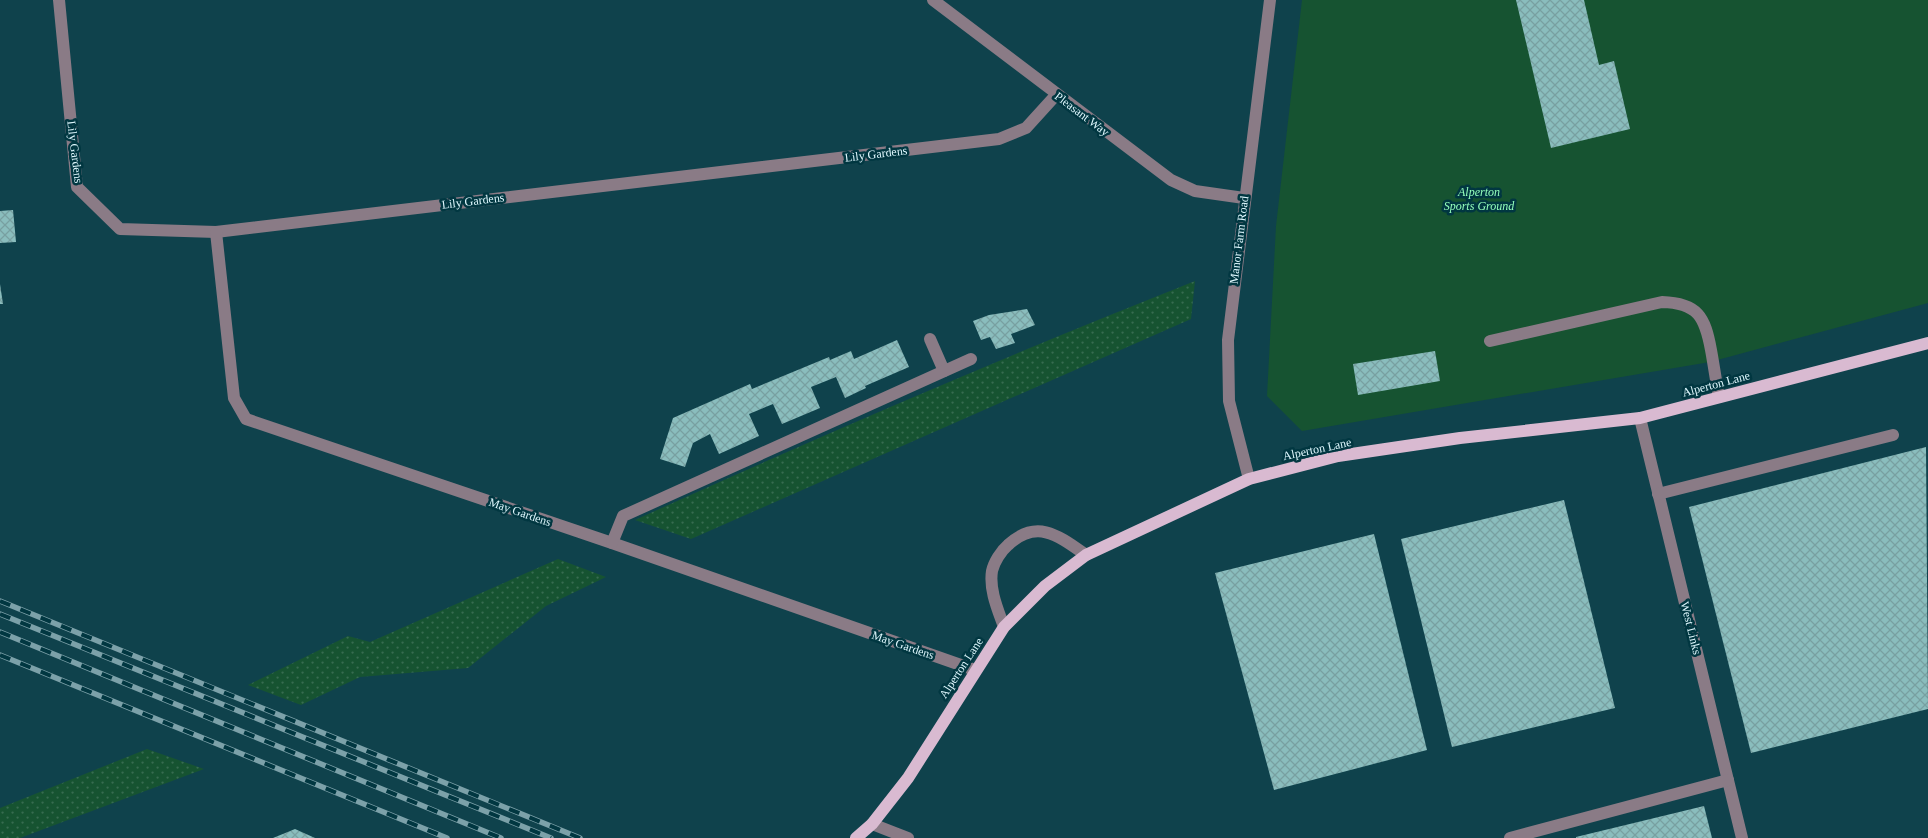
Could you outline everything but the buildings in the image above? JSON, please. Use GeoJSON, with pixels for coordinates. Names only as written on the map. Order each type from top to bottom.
{"type":"FeatureCollection","features":[{"type":"Feature","properties":{"kind":"main road","name":"Alperton Lane"},"geometry":{"type":"LineString","coordinates":[[856,838],[872,824],[908,778],[1004,627],[1045,586],[1086,555],[1249,479],[1338,456],[1460,438],[1640,418],[1928,342]]}},
{"type":"Feature","properties":{"kind":"street","name":"Lily Gardens"},"geometry":{"type":"LineString","coordinates":[[59,0],[77,187],[120,229],[216,232],[999,140],[1026,128],[1056,95]]}},
{"type":"Feature","properties":{"kind":"street","name":"Pleasant Way"},"geometry":{"type":"LineString","coordinates":[[933,0],[946,5],[1056,95],[1171,180],[1195,192],[1244,198]]}},
{"type":"Feature","properties":{"kind":"street","name":"Manor Farm Road"},"geometry":{"type":"LineString","coordinates":[[1249,479],[1229,401],[1228,340],[1244,198],[1270,0]]}},
{"type":"Feature","properties":{"kind":"street","name":"May Gardens"},"geometry":{"type":"LineString","coordinates":[[216,232],[234,398],[246,419],[612,543],[975,670]]}},
{"type":"Feature","properties":{"kind":"street"},"geometry":{"type":"LineString","coordinates":[[1490,341],[1662,302],[1677,303],[1699,314],[1707,327],[1719,397]]}},
{"type":"Feature","properties":{"kind":"street"},"geometry":{"type":"LineString","coordinates":[[930,339],[944,371]]}},
{"type":"Feature","properties":{"kind":"street"},"geometry":{"type":"LineString","coordinates":[[612,543],[623,516],[971,359]]}},
{"type":"Feature","properties":{"kind":"street","name":"West Links"},"geometry":{"type":"LineString","coordinates":[[1640,418],[1742,838]]}},
{"type":"Feature","properties":{"kind":"street"},"geometry":{"type":"LineString","coordinates":[[1658,494],[1894,435]]}},
{"type":"Feature","properties":{"kind":"street"},"geometry":{"type":"LineString","coordinates":[[1004,627],[992,590],[992,570],[1002,551],[1018,536],[1041,530],[1060,537],[1086,555]]}},
{"type":"Feature","properties":{"kind":"street"},"geometry":{"type":"LineString","coordinates":[[1510,838],[1728,780]]}},
{"type":"Feature","properties":{"kind":"street"},"geometry":{"type":"LineString","coordinates":[[872,824],[908,838]]}},
{"type":"Feature","properties":{"kind":"green space","name":"Alperton Sports Ground"},"geometry":{"type":"Polygon","coordinates":[[[1302,0],[1928,0],[1928,303],[1710,362],[1302,431],[1267,396],[1276,226],[1302,0]]]}},
{"type":"Feature","properties":{"kind":"green space"},"geometry":{"type":"Polygon","coordinates":[[[1195,281],[1191,319],[691,539],[635,520],[914,397],[1195,281]]]}},
{"type":"Feature","properties":{"kind":"green space"},"geometry":{"type":"Polygon","coordinates":[[[558,559],[606,577],[546,606],[468,668],[360,677],[301,705],[248,685],[348,636],[370,642],[558,559]]]}},
{"type":"Feature","properties":{"kind":"green space"},"geometry":{"type":"Polygon","coordinates":[[[147,749],[204,769],[20,838],[0,838],[0,808],[147,749]]]}},
{"type":"Feature","properties":{"kind":"railway"},"geometry":{"type":"LineString","coordinates":[[0,601],[580,838]]}},
{"type":"Feature","properties":{"kind":"railway"},"geometry":{"type":"LineString","coordinates":[[0,614],[551,838]]}},
{"type":"Feature","properties":{"kind":"railway"},"geometry":{"type":"LineString","coordinates":[[0,632],[501,838]]}},
{"type":"Feature","properties":{"kind":"railway"},"geometry":{"type":"LineString","coordinates":[[0,655],[447,838]]}}]}
